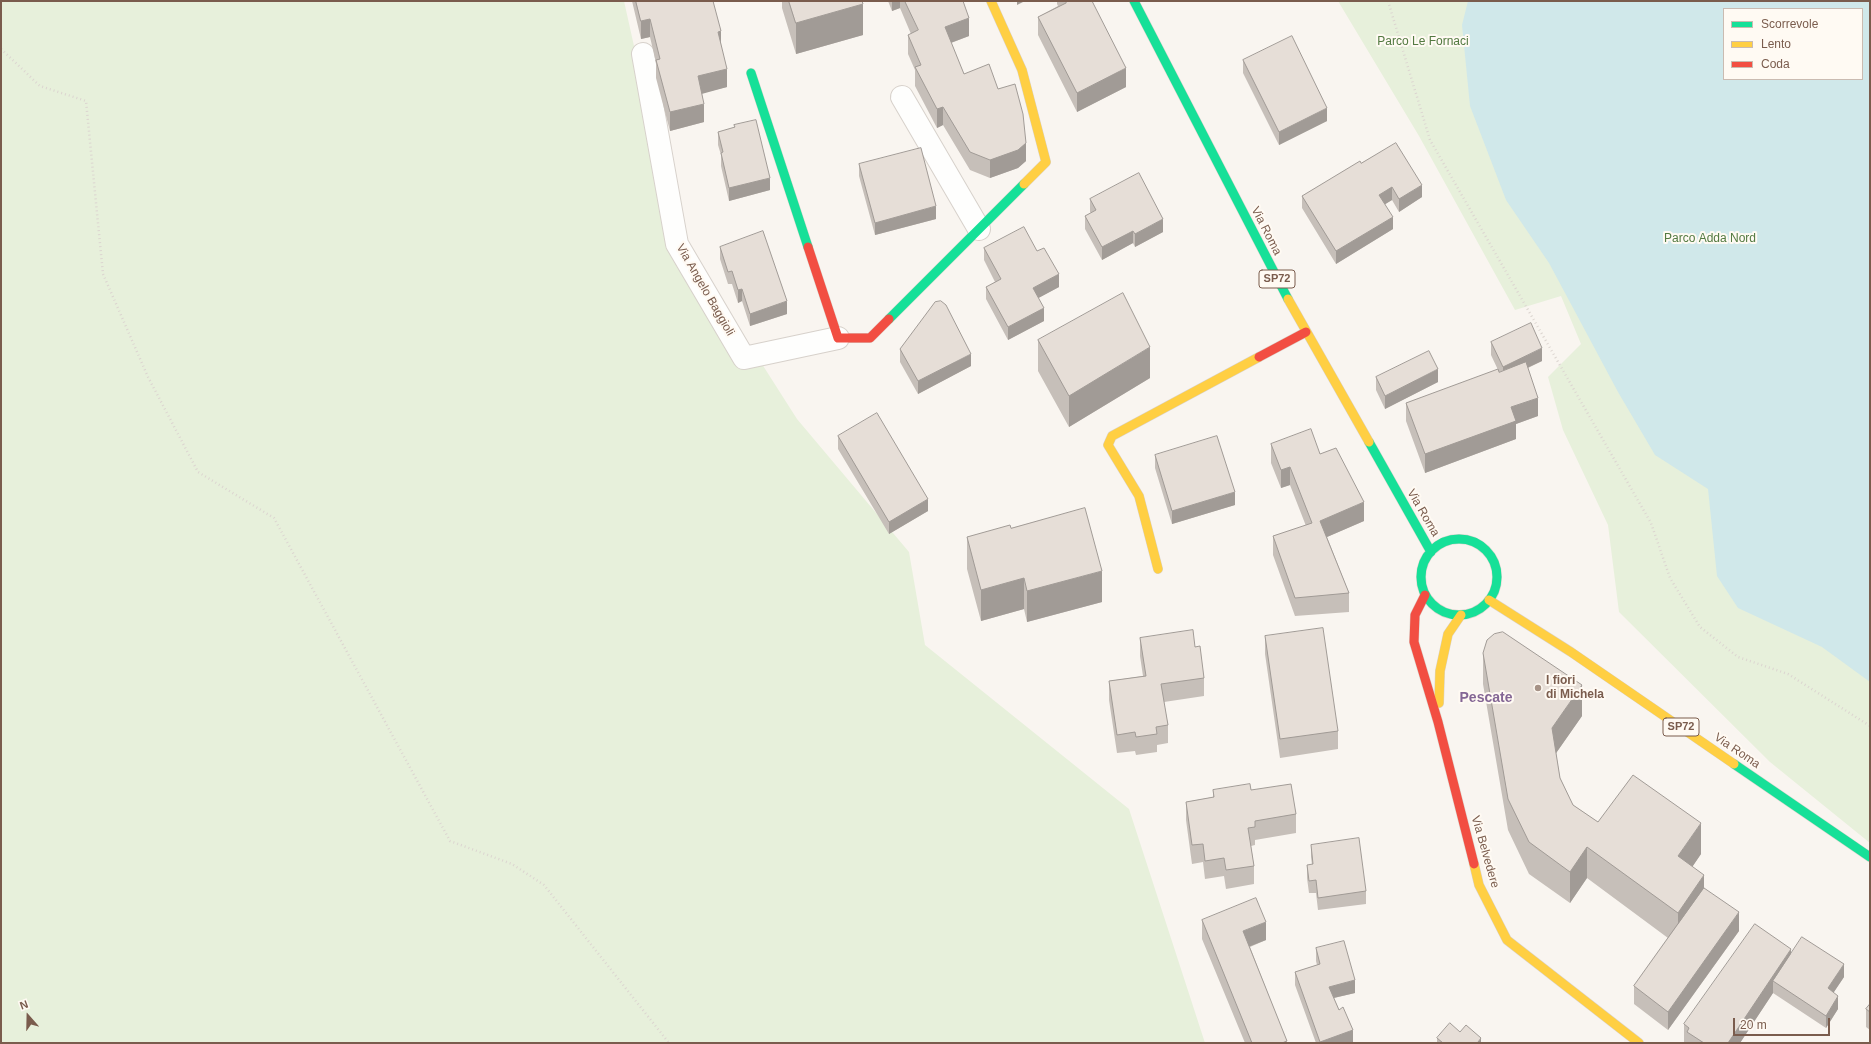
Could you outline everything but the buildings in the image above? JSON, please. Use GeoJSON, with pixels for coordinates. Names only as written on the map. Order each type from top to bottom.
{"type":"FeatureCollection","features":[{"type":"Feature","properties":{"kind":"main road","name":"Via Angelo Baggioli"},"geometry":{"type":"LineString","coordinates":[[838,338],[870,338],[1046,162],[1022,70],[991,1]]}},
{"type":"Feature","properties":{"kind":"main road","name":"Via Roma"},"geometry":{"type":"LineString","coordinates":[[1134,1],[1285,294],[1431,552]]}},
{"type":"Feature","properties":{"kind":"main road"},"geometry":{"type":"LineString","coordinates":[[750,73],[838,338]]}},
{"type":"Feature","properties":{"kind":"main road"},"geometry":{"type":"LineString","coordinates":[[1158,569],[1139,496],[1108,445],[1112,436],[1306,332]]}},
{"type":"Feature","properties":{"kind":"main road"},"geometry":{"type":"LineString","coordinates":[[1454,540],[1466,540],[1478,545],[1488,553],[1495,564],[1497,576],[1495,589],[1489,600],[1482,608],[1472,613],[1450,615],[1431,604],[1425,595],[1421,583],[1421,572],[1424,561],[1431,552],[1442,544],[1454,540]]}},
{"type":"Feature","properties":{"kind":"main road","name":"Via Belvedere"},"geometry":{"type":"LineString","coordinates":[[1425,595],[1415,615],[1414,642],[1438,722],[1479,885],[1507,940],[1639,1043]]}},
{"type":"Feature","properties":{"kind":"main road","name":"Via Roma"},"geometry":{"type":"LineString","coordinates":[[1489,600],[1571,652],[1870,857]]}},
{"type":"Feature","properties":{"kind":"main road","name":"Via Belvedere"},"geometry":{"type":"LineString","coordinates":[[1438,722],[1440,671],[1448,634],[1462,615]]}},
{"type":"Feature","properties":{"kind":"street","name":"Via Angelo Baggioli"},"geometry":{"type":"LineString","coordinates":[[643,54],[677,244],[744,358],[838,338]]}},
{"type":"Feature","properties":{"kind":"street"},"geometry":{"type":"LineString","coordinates":[[902,97],[980,229]]}},
{"type":"Feature","properties":{"kind":"path"},"geometry":{"type":"LineString","coordinates":[[1388,1],[1430,140],[1651,523],[1670,578],[1700,627],[1738,657],[1788,674],[1870,726]]}},
{"type":"Feature","properties":{"kind":"path"},"geometry":{"type":"LineString","coordinates":[[1,49],[40,86],[86,101],[103,274],[148,377],[198,472],[274,518],[450,841],[512,864],[544,885],[669,1043]]}},
{"type":"Feature","properties":{"kind":"green space"},"geometry":{"type":"Polygon","coordinates":[[[1,1],[624,1],[674,226],[797,419],[909,552],[925,645],[1129,809],[1205,1043],[1,1043],[1,1]]]}},
{"type":"Feature","properties":{"kind":"green space","name":"Parco Adda Nord"},"geometry":{"type":"Polygon","coordinates":[[[1338,1],[1870,1],[1870,843],[1770,762],[1619,612],[1608,525],[1563,430],[1548,377],[1581,344],[1561,296],[1515,310],[1419,136],[1338,1]]]}},
{"type":"Feature","properties":{"kind":"water","name":"Parco Adda Nord"},"geometry":{"type":"Polygon","coordinates":[[[1468,1],[1870,1],[1870,682],[1822,647],[1738,608],[1717,576],[1708,489],[1655,455],[1618,392],[1549,263],[1506,200],[1470,106],[1462,25],[1468,1]]]}},
{"type":"Feature","properties":{"kind":"traffic: fast"},"geometry":{"type":"LineString","coordinates":[[1134,1],[1288,299]]}},
{"type":"Feature","properties":{"kind":"traffic: fast"},"geometry":{"type":"LineString","coordinates":[[751,73],[808,247]]}},
{"type":"Feature","properties":{"kind":"traffic: fast"},"geometry":{"type":"LineString","coordinates":[[889,319],[1024,184]]}},
{"type":"Feature","properties":{"kind":"traffic: fast"},"geometry":{"type":"LineString","coordinates":[[1369,442],[1431,552]]}},
{"type":"Feature","properties":{"kind":"traffic: fast"},"geometry":{"type":"LineString","coordinates":[[1459,539],[1473,542],[1486,550],[1494,563],[1497,577],[1494,591],[1486,604],[1473,612],[1459,615],[1445,612],[1432,604],[1424,591],[1421,577],[1424,563],[1432,550],[1445,542],[1459,539]]}},
{"type":"Feature","properties":{"kind":"traffic: fast"},"geometry":{"type":"LineString","coordinates":[[1734,764],[1870,857]]}},
{"type":"Feature","properties":{"kind":"traffic: slow"},"geometry":{"type":"LineString","coordinates":[[991,1],[1022,70],[1046,162],[1024,184]]}},
{"type":"Feature","properties":{"kind":"traffic: slow"},"geometry":{"type":"LineString","coordinates":[[1288,299],[1369,442]]}},
{"type":"Feature","properties":{"kind":"traffic: slow"},"geometry":{"type":"LineString","coordinates":[[1158,569],[1139,496],[1108,445],[1112,436],[1259,357]]}},
{"type":"Feature","properties":{"kind":"traffic: slow"},"geometry":{"type":"LineString","coordinates":[[1489,600],[1571,652],[1734,764]]}},
{"type":"Feature","properties":{"kind":"traffic: slow"},"geometry":{"type":"LineString","coordinates":[[1439,703],[1440,671],[1448,634],[1461,615]]}},
{"type":"Feature","properties":{"kind":"traffic: slow"},"geometry":{"type":"LineString","coordinates":[[1474,864],[1479,885],[1507,940],[1639,1043]]}},
{"type":"Feature","properties":{"kind":"traffic: jam"},"geometry":{"type":"LineString","coordinates":[[808,247],[838,338],[870,338],[889,319]]}},
{"type":"Feature","properties":{"kind":"traffic: jam"},"geometry":{"type":"LineString","coordinates":[[1259,357],[1306,332]]}},
{"type":"Feature","properties":{"kind":"traffic: jam"},"geometry":{"type":"LineString","coordinates":[[1425,595],[1415,615],[1414,642],[1438,722],[1474,864]]}},
{"type":"Feature","properties":{"kind":"place","name":"I fiori di Michela"},"geometry":{"type":"Point","coordinates":[1538,688]}},
{"type":"Feature","properties":{"kind":"district","name":"Pescate"},"geometry":{"type":"Point","coordinates":[1486,698]}},
{"type":"Feature","properties":{"kind":"park label","name":"Parco Le Fornaci"},"geometry":{"type":"Point","coordinates":[1423,42]}}]}
